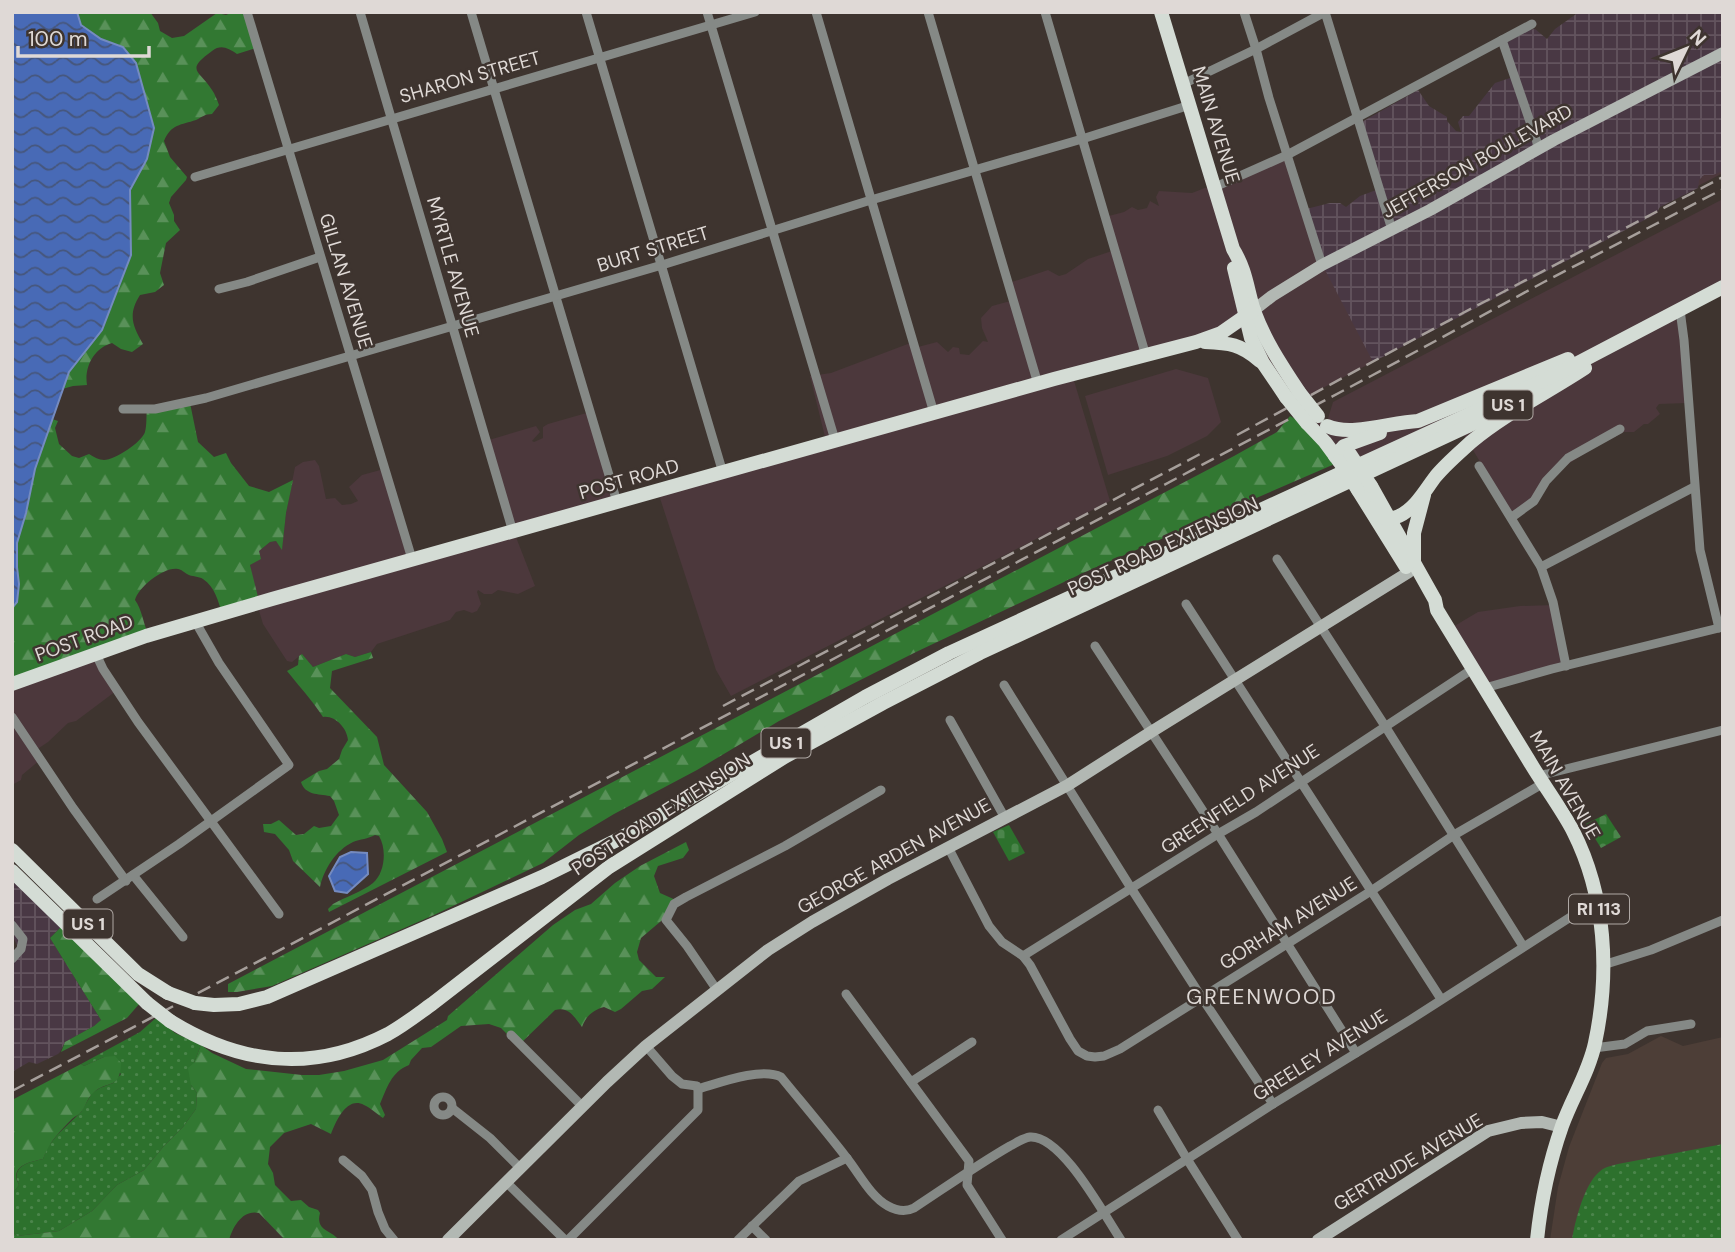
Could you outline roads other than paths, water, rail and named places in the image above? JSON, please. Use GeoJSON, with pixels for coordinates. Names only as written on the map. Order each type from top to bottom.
{"type":"FeatureCollection","features":[{"type":"Feature","properties":{"kind":"main road","name":"MAIN AVENUE"},"geometry":{"type":"LineString","coordinates":[[1161,12],[1215,187],[1233,249],[1233,263],[1250,313],[1293,395]]}},
{"type":"Feature","properties":{"kind":"main road","name":"US 1"},"geometry":{"type":"LineString","coordinates":[[1376,464],[1466,427],[1528,395],[1632,334],[1723,287]]}},
{"type":"Feature","properties":{"kind":"main road","name":"MAIN AVENUE"},"geometry":{"type":"LineString","coordinates":[[1250,313],[1251,338],[1264,363],[1317,422],[1389,519],[1411,567]]}},
{"type":"Feature","properties":{"kind":"main road","name":"POST ROAD"},"geometry":{"type":"LineString","coordinates":[[12,684],[195,621],[835,440],[1196,342],[1221,333],[1250,313]]}},
{"type":"Feature","properties":{"kind":"main road"},"geometry":{"type":"LineString","coordinates":[[1342,454],[1632,334]]}},
{"type":"Feature","properties":{"kind":"main road"},"geometry":{"type":"LineString","coordinates":[[1370,508],[1382,518],[1389,519],[1402,514],[1424,494],[1448,462],[1471,442],[1632,334]]}},
{"type":"Feature","properties":{"kind":"main road"},"geometry":{"type":"LineString","coordinates":[[1196,342],[1237,345],[1264,363]]}},
{"type":"Feature","properties":{"kind":"main road"},"geometry":{"type":"LineString","coordinates":[[1317,422],[1346,430],[1418,421]]}},
{"type":"Feature","properties":{"kind":"main road","name":"MAIN AVENUE"},"geometry":{"type":"LineString","coordinates":[[1317,422],[1325,442],[1342,454]]}},
{"type":"Feature","properties":{"kind":"main road","name":"POST ROAD EXTENSION"},"geometry":{"type":"LineString","coordinates":[[12,850],[138,974],[169,993],[195,1003],[214,1005],[239,1004],[267,997],[542,877],[619,839],[866,697],[950,653],[1376,464]]}},
{"type":"Feature","properties":{"kind":"main road","name":"POST ROAD EXTENSION"},"geometry":{"type":"LineString","coordinates":[[12,871],[147,1003],[190,1033],[242,1054],[283,1060],[318,1058],[355,1048],[387,1035],[407,1023],[609,867],[786,756],[980,653],[1376,464]]}},
{"type":"Feature","properties":{"kind":"main road","name":"MAIN AVENUE"},"geometry":{"type":"LineString","coordinates":[[1365,488],[1370,508],[1434,600],[1437,610],[1573,830],[1597,900],[1603,937],[1602,1005],[1594,1048],[1562,1127],[1548,1173],[1537,1240]]}},
{"type":"Feature","properties":{"kind":"main road"},"geometry":{"type":"LineString","coordinates":[[1411,567],[1414,533],[1424,494]]}},
{"type":"Feature","properties":{"kind":"street","name":"GILLAN AVENUE"},"geometry":{"type":"LineString","coordinates":[[247,12],[412,559]]}},
{"type":"Feature","properties":{"kind":"street","name":"MYRTLE AVENUE"},"geometry":{"type":"LineString","coordinates":[[360,12],[513,532]]}},
{"type":"Feature","properties":{"kind":"street"},"geometry":{"type":"LineString","coordinates":[[471,12],[617,502]]}},
{"type":"Feature","properties":{"kind":"street"},"geometry":{"type":"LineString","coordinates":[[586,12],[723,472]]}},
{"type":"Feature","properties":{"kind":"street"},"geometry":{"type":"LineString","coordinates":[[707,12],[835,440]]}},
{"type":"Feature","properties":{"kind":"street","name":"SHARON STREET"},"geometry":{"type":"LineString","coordinates":[[194,177],[755,12]]}},
{"type":"Feature","properties":{"kind":"street"},"geometry":{"type":"LineString","coordinates":[[816,12],[934,413]]}},
{"type":"Feature","properties":{"kind":"street"},"geometry":{"type":"LineString","coordinates":[[928,12],[1038,384]]}},
{"type":"Feature","properties":{"kind":"street"},"geometry":{"type":"LineString","coordinates":[[1045,12],[1146,356]]}},
{"type":"Feature","properties":{"kind":"street"},"geometry":{"type":"LineString","coordinates":[[1244,12],[1322,265]]}},
{"type":"Feature","properties":{"kind":"street"},"geometry":{"type":"LineString","coordinates":[[1183,84],[1325,12],[1392,230]]}},
{"type":"Feature","properties":{"kind":"street"},"geometry":{"type":"LineString","coordinates":[[1215,187],[1287,155],[1532,24]]}},
{"type":"Feature","properties":{"kind":"street"},"geometry":{"type":"LineString","coordinates":[[1502,40],[1539,148]]}},
{"type":"Feature","properties":{"kind":"street","name":"JEFFERSON BOULEVARD"},"geometry":{"type":"LineString","coordinates":[[1250,313],[1322,265],[1723,53]]}},
{"type":"Feature","properties":{"kind":"street","name":"BURT STREET"},"geometry":{"type":"LineString","coordinates":[[123,409],[155,409],[206,398],[662,265],[1190,105]]}},
{"type":"Feature","properties":{"kind":"street"},"geometry":{"type":"LineString","coordinates":[[219,289],[320,257]]}},
{"type":"Feature","properties":{"kind":"street"},"geometry":{"type":"LineString","coordinates":[[1485,688],[1721,627],[1700,550],[1680,310]]}},
{"type":"Feature","properties":{"kind":"street"},"geometry":{"type":"LineString","coordinates":[[1512,517],[1534,501],[1546,481],[1568,458],[1620,429]]}},
{"type":"Feature","properties":{"kind":"street"},"geometry":{"type":"LineString","coordinates":[[1479,466],[1541,567],[1553,602],[1566,666]]}},
{"type":"Feature","properties":{"kind":"street"},"geometry":{"type":"LineString","coordinates":[[1541,567],[1694,487]]}},
{"type":"Feature","properties":{"kind":"street"},"geometry":{"type":"LineString","coordinates":[[1277,559],[1522,946]]}},
{"type":"Feature","properties":{"kind":"street","name":"GEORGE ARDEN AVENUE"},"geometry":{"type":"LineString","coordinates":[[447,1240],[646,1046],[768,950],[812,922],[1068,785],[1411,567]]}},
{"type":"Feature","properties":{"kind":"street"},"geometry":{"type":"LineString","coordinates":[[1186,604],[1441,999]]}},
{"type":"Feature","properties":{"kind":"street"},"geometry":{"type":"LineString","coordinates":[[97,899],[289,765],[219,663],[195,621]]}},
{"type":"Feature","properties":{"kind":"street"},"geometry":{"type":"LineString","coordinates":[[1095,646],[1356,1052]]}},
{"type":"Feature","properties":{"kind":"street"},"geometry":{"type":"LineString","coordinates":[[96,654],[138,722],[279,914]]}},
{"type":"Feature","properties":{"kind":"street","name":"GREENFIELD AVENUE"},"geometry":{"type":"LineString","coordinates":[[1023,956],[1256,812],[1474,668]]}},
{"type":"Feature","properties":{"kind":"street"},"geometry":{"type":"LineString","coordinates":[[1004,685],[1202,998],[1273,1104]]}},
{"type":"Feature","properties":{"kind":"street"},"geometry":{"type":"LineString","coordinates":[[12,717],[73,808],[129,878],[183,937]]}},
{"type":"Feature","properties":{"kind":"street"},"geometry":{"type":"LineString","coordinates":[[950,720],[1005,818]]}},
{"type":"Feature","properties":{"kind":"street","name":"GORHAM AVENUE"},"geometry":{"type":"LineString","coordinates":[[948,848],[989,926],[1002,942],[1023,956],[1030,965],[1078,1051],[1087,1056],[1104,1056],[1120,1049],[1202,998],[1540,780],[1723,730]]}},
{"type":"Feature","properties":{"kind":"street"},"geometry":{"type":"LineString","coordinates":[[717,990],[666,920],[674,904],[785,846],[881,790]]}},
{"type":"Feature","properties":{"kind":"street","name":"GREELEY AVENUE"},"geometry":{"type":"LineString","coordinates":[[1062,1240],[1597,900]]}},
{"type":"Feature","properties":{"kind":"street"},"geometry":{"type":"LineString","coordinates":[[1603,965],[1651,950],[1723,920]]}},
{"type":"Feature","properties":{"kind":"street"},"geometry":{"type":"LineString","coordinates":[[12,925],[23,939],[21,949],[12,959]]}},
{"type":"Feature","properties":{"kind":"street"},"geometry":{"type":"LineString","coordinates":[[846,994],[969,1161],[967,1185],[1002,1240]]}},
{"type":"Feature","properties":{"kind":"street"},"geometry":{"type":"LineString","coordinates":[[1594,1048],[1625,1044],[1647,1031],[1691,1024]]}},
{"type":"Feature","properties":{"kind":"street"},"geometry":{"type":"LineString","coordinates":[[511,1035],[583,1107]]}},
{"type":"Feature","properties":{"kind":"street"},"geometry":{"type":"LineString","coordinates":[[911,1082],[972,1042]]}},
{"type":"Feature","properties":{"kind":"street"},"geometry":{"type":"LineString","coordinates":[[506,1182],[567,1240],[698,1110],[697,1086],[682,1084],[646,1046]]}},
{"type":"Feature","properties":{"kind":"street"},"geometry":{"type":"LineString","coordinates":[[698,1089],[765,1073],[774,1073],[781,1077],[875,1195],[889,1207],[907,1211],[1018,1142],[1028,1137],[1038,1139],[1051,1145],[1069,1162],[1121,1240]]}},
{"type":"Feature","properties":{"kind":"street"},"geometry":{"type":"LineString","coordinates":[[452,1108],[490,1138],[520,1168]]}},
{"type":"Feature","properties":{"kind":"street"},"geometry":{"type":"LineString","coordinates":[[1158,1111],[1238,1240]]}},
{"type":"Feature","properties":{"kind":"street","name":"GERTRUDE AVENUE"},"geometry":{"type":"LineString","coordinates":[[1318,1240],[1488,1131],[1521,1123],[1542,1122],[1562,1127]]}},
{"type":"Feature","properties":{"kind":"street"},"geometry":{"type":"LineString","coordinates":[[738,1240],[799,1181],[847,1158]]}},
{"type":"Feature","properties":{"kind":"street"},"geometry":{"type":"LineString","coordinates":[[343,1160],[362,1176],[372,1189],[385,1229],[394,1240]]}},
{"type":"Feature","properties":{"kind":"street"},"geometry":{"type":"LineString","coordinates":[[752,1226],[766,1240]]}},
{"type":"Feature","properties":{"kind":"water"},"geometry":{"type":"Polygon","coordinates":[[[12,12],[77,12],[81,25],[101,39],[123,47],[136,63],[154,128],[147,159],[130,190],[131,255],[102,330],[69,372],[35,469],[17,543],[19,584],[17,602],[12,608],[12,12]]]}},
{"type":"Feature","properties":{"kind":"water"},"geometry":{"type":"Polygon","coordinates":[[[351,852],[367,853],[368,874],[347,893],[335,891],[329,876],[340,857],[351,852]]]}},
{"type":"Feature","properties":{"kind":"railway"},"geometry":{"type":"LineString","coordinates":[[1237,435],[1723,177]]}},
{"type":"Feature","properties":{"kind":"railway"},"geometry":{"type":"LineString","coordinates":[[12,1091],[1723,189]]}},
{"type":"Feature","properties":{"kind":"railway"},"geometry":{"type":"LineString","coordinates":[[723,706],[1202,453]]}},
{"type":"Feature","properties":{"kind":"district","name":"GREENWOOD"},"geometry":{"type":"Point","coordinates":[1262,997]}}]}
